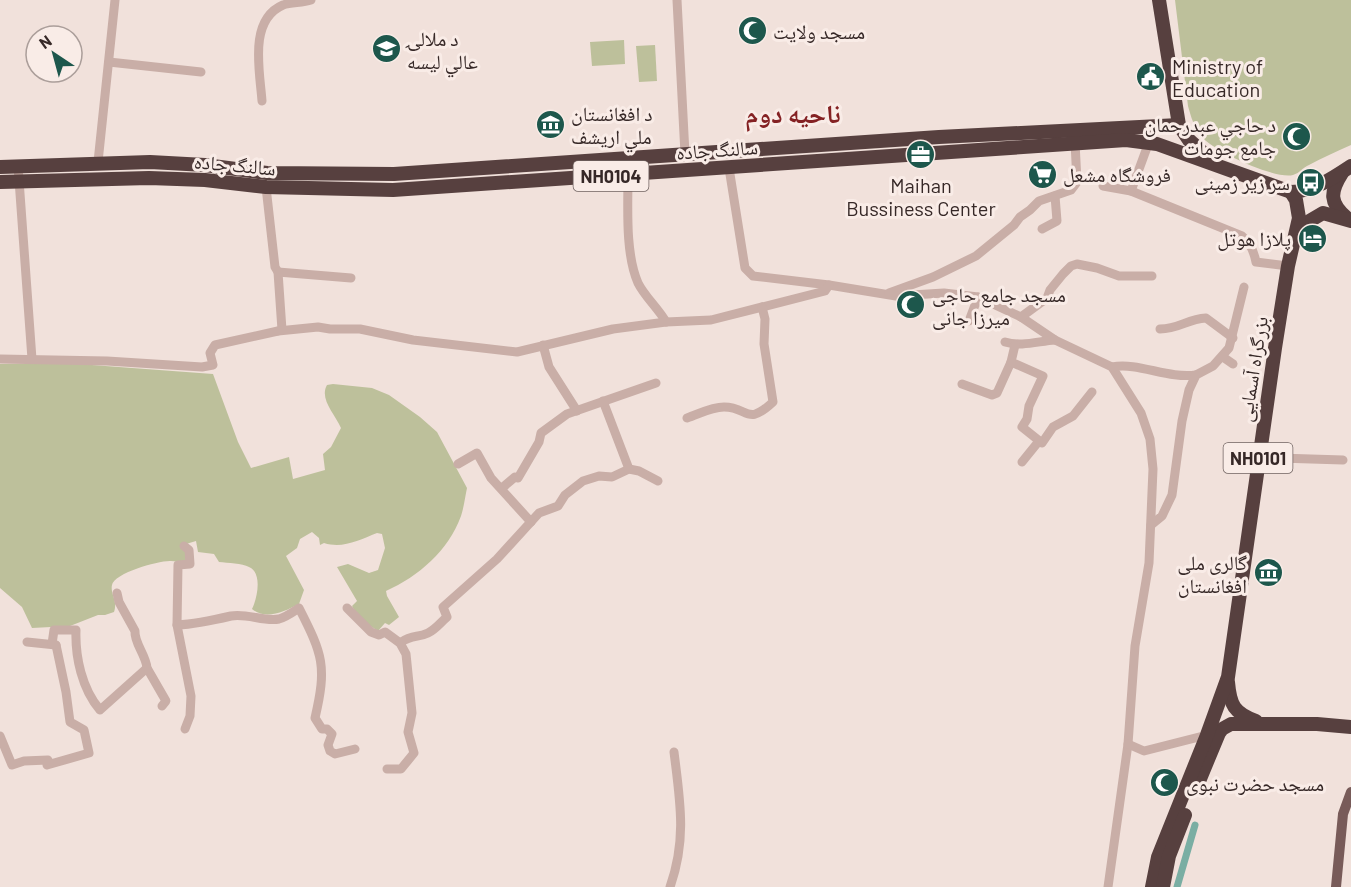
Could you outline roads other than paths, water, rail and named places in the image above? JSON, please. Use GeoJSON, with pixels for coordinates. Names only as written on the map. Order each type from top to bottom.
{"type":"FeatureCollection","features":[{"type":"Feature","properties":{"kind":"highway"},"geometry":{"type":"LineString","coordinates":[[1159,0],[1179,125]]}},
{"type":"Feature","properties":{"kind":"highway","name":"سالنگ جاده"},"geometry":{"type":"LineString","coordinates":[[0,167],[150,162],[205,165],[267,173],[394,174],[1047,130],[1179,125]]}},
{"type":"Feature","properties":{"kind":"highway","name":"NH0104"},"geometry":{"type":"LineString","coordinates":[[1179,125],[1189,140],[1217,165],[1291,192]]}},
{"type":"Feature","properties":{"kind":"highway","name":"سالنگ جاده"},"geometry":{"type":"LineString","coordinates":[[0,182],[149,177],[266,187],[393,190],[836,162],[1075,142],[1126,140],[1149,142],[1217,165]]}},
{"type":"Feature","properties":{"kind":"highway"},"geometry":{"type":"LineString","coordinates":[[506,167],[507,183]]}},
{"type":"Feature","properties":{"kind":"highway"},"geometry":{"type":"LineString","coordinates":[[1291,192],[1310,189],[1347,168]]}},
{"type":"Feature","properties":{"kind":"highway"},"geometry":{"type":"LineString","coordinates":[[1347,168],[1335,183],[1333,193],[1334,205],[1351,221]]}},
{"type":"Feature","properties":{"kind":"highway","name":"NH0101"},"geometry":{"type":"LineString","coordinates":[[1291,192],[1296,200],[1299,218],[1295,239]]}},
{"type":"Feature","properties":{"kind":"highway","name":"NH0101"},"geometry":{"type":"LineString","coordinates":[[1295,239],[1306,223],[1323,213],[1351,221]]}},
{"type":"Feature","properties":{"kind":"highway","name":"بزرگراه آسمایی"},"geometry":{"type":"LineString","coordinates":[[1152,887],[1158,856],[1228,677],[1258,454],[1288,266],[1295,239]]}},
{"type":"Feature","properties":{"kind":"highway"},"geometry":{"type":"LineString","coordinates":[[1228,677],[1229,697],[1233,706],[1242,716],[1263,723]]}},
{"type":"Feature","properties":{"kind":"highway"},"geometry":{"type":"LineString","coordinates":[[1163,887],[1169,856],[1219,733],[1231,724],[1317,724],[1351,728]]}},
{"type":"Feature","properties":{"kind":"main road"},"geometry":{"type":"LineString","coordinates":[[1336,887],[1343,814],[1351,792]]}},
{"type":"Feature","properties":{"kind":"street"},"geometry":{"type":"LineString","coordinates":[[98,162],[115,0]]}},
{"type":"Feature","properties":{"kind":"street"},"geometry":{"type":"LineString","coordinates":[[262,101],[260,33],[263,25],[282,6],[311,0]]}},
{"type":"Feature","properties":{"kind":"street"},"geometry":{"type":"LineString","coordinates":[[676,0],[685,154]]}},
{"type":"Feature","properties":{"kind":"street"},"geometry":{"type":"LineString","coordinates":[[109,62],[201,72]]}},
{"type":"Feature","properties":{"kind":"street"},"geometry":{"type":"LineString","coordinates":[[887,294],[933,277],[976,256],[1039,201],[1071,190],[1076,184],[1075,142]]}},
{"type":"Feature","properties":{"kind":"street"},"geometry":{"type":"LineString","coordinates":[[1131,191],[1149,142]]}},
{"type":"Feature","properties":{"kind":"street"},"geometry":{"type":"LineString","coordinates":[[18,166],[32,359]]}},
{"type":"Feature","properties":{"kind":"street"},"geometry":{"type":"LineString","coordinates":[[729,168],[745,268],[753,276],[887,294],[912,296],[944,293],[978,297],[1021,317],[1055,340],[1112,367],[1124,365],[1170,375],[1196,375],[1213,366],[1223,357],[1233,338],[1244,287]]}},
{"type":"Feature","properties":{"kind":"street"},"geometry":{"type":"LineString","coordinates":[[628,175],[628,225],[632,261],[639,283],[666,321]]}},
{"type":"Feature","properties":{"kind":"street"},"geometry":{"type":"LineString","coordinates":[[1103,186],[1131,191],[1242,236],[1254,252],[1256,262],[1288,266]]}},
{"type":"Feature","properties":{"kind":"street"},"geometry":{"type":"LineString","coordinates":[[266,187],[282,318],[282,330],[278,331]]}},
{"type":"Feature","properties":{"kind":"street"},"geometry":{"type":"LineString","coordinates":[[1042,229],[1058,219],[1055,196]]}},
{"type":"Feature","properties":{"kind":"street"},"geometry":{"type":"LineString","coordinates":[[1021,317],[1047,298],[1050,290],[1063,274],[1071,266],[1077,264],[1119,276],[1152,276]]}},
{"type":"Feature","properties":{"kind":"street"},"geometry":{"type":"LineString","coordinates":[[278,272],[351,278]]}},
{"type":"Feature","properties":{"kind":"street"},"geometry":{"type":"LineString","coordinates":[[0,359],[202,367],[213,364],[210,353],[215,345],[278,331],[318,327],[360,329],[413,340],[517,352],[613,329],[666,321],[711,320],[825,291],[829,285]]}},
{"type":"Feature","properties":{"kind":"street"},"geometry":{"type":"LineString","coordinates":[[969,321],[978,297]]}},
{"type":"Feature","properties":{"kind":"street"},"geometry":{"type":"LineString","coordinates":[[687,418],[724,407],[734,408],[746,415],[751,415],[773,402],[764,344],[765,319],[762,307]]}},
{"type":"Feature","properties":{"kind":"street"},"geometry":{"type":"LineString","coordinates":[[1160,330],[1173,329],[1190,320],[1206,318],[1233,338]]}},
{"type":"Feature","properties":{"kind":"street"},"geometry":{"type":"LineString","coordinates":[[962,384],[994,395],[1011,362],[1010,344],[1055,340]]}},
{"type":"Feature","properties":{"kind":"street"},"geometry":{"type":"LineString","coordinates":[[543,345],[549,367],[577,411]]}},
{"type":"Feature","properties":{"kind":"street"},"geometry":{"type":"LineString","coordinates":[[1223,357],[1233,364]]}},
{"type":"Feature","properties":{"kind":"street"},"geometry":{"type":"LineString","coordinates":[[1011,362],[1042,376],[1022,427],[1044,443],[1053,427],[1073,416],[1092,392]]}},
{"type":"Feature","properties":{"kind":"street"},"geometry":{"type":"LineString","coordinates":[[1108,887],[1128,744],[1135,646],[1147,578],[1153,469],[1147,428],[1141,413],[1112,367]]}},
{"type":"Feature","properties":{"kind":"street"},"geometry":{"type":"LineString","coordinates":[[1151,525],[1162,516],[1172,495],[1182,421],[1189,390],[1196,375]]}},
{"type":"Feature","properties":{"kind":"street"},"geometry":{"type":"LineString","coordinates":[[502,488],[518,477],[539,442],[541,433],[561,418],[656,383]]}},
{"type":"Feature","properties":{"kind":"street"},"geometry":{"type":"LineString","coordinates":[[603,401],[629,470]]}},
{"type":"Feature","properties":{"kind":"street"},"geometry":{"type":"LineString","coordinates":[[1022,462],[1039,441]]}},
{"type":"Feature","properties":{"kind":"street"},"geometry":{"type":"LineString","coordinates":[[458,464],[477,453],[491,478],[531,522]]}},
{"type":"Feature","properties":{"kind":"street"},"geometry":{"type":"LineString","coordinates":[[1258,454],[1279,458],[1342,460]]}},
{"type":"Feature","properties":{"kind":"street"},"geometry":{"type":"LineString","coordinates":[[400,643],[411,635],[426,634],[436,627],[447,617],[443,607],[497,559],[539,513],[558,506],[565,495],[583,481],[599,476],[612,477],[629,470],[639,471],[658,481]]}},
{"type":"Feature","properties":{"kind":"street"},"geometry":{"type":"LineString","coordinates":[[184,546],[189,549],[190,564],[178,565],[177,625],[191,696],[190,716],[185,729]]}},
{"type":"Feature","properties":{"kind":"street"},"geometry":{"type":"LineString","coordinates":[[117,592],[118,602],[135,631],[134,636],[142,650],[147,668],[166,701],[162,706]]}},
{"type":"Feature","properties":{"kind":"street"},"geometry":{"type":"LineString","coordinates":[[177,625],[198,624],[220,620],[222,617],[277,619],[299,608],[320,650],[322,683],[315,718],[322,729],[327,729],[332,734],[328,745],[330,750],[335,753],[355,748]]}},
{"type":"Feature","properties":{"kind":"street"},"geometry":{"type":"LineString","coordinates":[[348,608],[371,632],[379,634],[385,632],[400,643],[406,654],[412,713],[408,732],[414,753],[401,769],[387,769]]}},
{"type":"Feature","properties":{"kind":"street"},"geometry":{"type":"LineString","coordinates":[[0,736],[12,765],[24,761],[48,759],[47,765],[89,753],[84,730],[70,722],[68,716],[66,692],[56,645],[52,644],[54,630],[76,630],[76,645],[83,680],[89,695],[100,710],[147,668]]}},
{"type":"Feature","properties":{"kind":"street"},"geometry":{"type":"LineString","coordinates":[[27,642],[56,645]]}},
{"type":"Feature","properties":{"kind":"street"},"geometry":{"type":"LineString","coordinates":[[1128,744],[1144,751],[1207,735]]}},
{"type":"Feature","properties":{"kind":"street"},"geometry":{"type":"LineString","coordinates":[[670,887],[678,864],[682,816],[674,752]]}},
{"type":"Feature","properties":{"kind":"waterway"},"geometry":{"type":"LineString","coordinates":[[1177,887],[1195,825]]}},
{"type":"Feature","properties":{"kind":"place","name":"مسجد ولایت"},"geometry":{"type":"Point","coordinates":[752,31]}},
{"type":"Feature","properties":{"kind":"place","name":"د ملالۍ عالي لیسه"},"geometry":{"type":"Point","coordinates":[386,49]}},
{"type":"Feature","properties":{"kind":"place","name":"Ministry of Education"},"geometry":{"type":"Point","coordinates":[1151,77]}},
{"type":"Feature","properties":{"kind":"place","name":"د افغانستان ملي اریشف"},"geometry":{"type":"Point","coordinates":[550,125]}},
{"type":"Feature","properties":{"kind":"place","name":"د حاجي عبدرحمان جامع جومات"},"geometry":{"type":"Point","coordinates":[1297,136]}},
{"type":"Feature","properties":{"kind":"place","name":"Maihan Bussiness Center"},"geometry":{"type":"Point","coordinates":[921,154]}},
{"type":"Feature","properties":{"kind":"place","name":"فروشگاه مشعل"},"geometry":{"type":"Point","coordinates":[1042,174]}},
{"type":"Feature","properties":{"kind":"place","name":"سر زیر زمینی"},"geometry":{"type":"Point","coordinates":[1311,182]}},
{"type":"Feature","properties":{"kind":"place","name":"پلازا هوتل"},"geometry":{"type":"Point","coordinates":[1312,238]}},
{"type":"Feature","properties":{"kind":"place","name":"مسجد جامع حاجی میرزا جانی"},"geometry":{"type":"Point","coordinates":[911,305]}},
{"type":"Feature","properties":{"kind":"place","name":"گالری ملی افغانستان"},"geometry":{"type":"Point","coordinates":[1268,573]}},
{"type":"Feature","properties":{"kind":"place","name":"مسجد حضرت نبوی"},"geometry":{"type":"Point","coordinates":[1165,783]}},
{"type":"Feature","properties":{"kind":"district","name":"ناحیه دوم"},"geometry":{"type":"Point","coordinates":[793,112]}}]}
